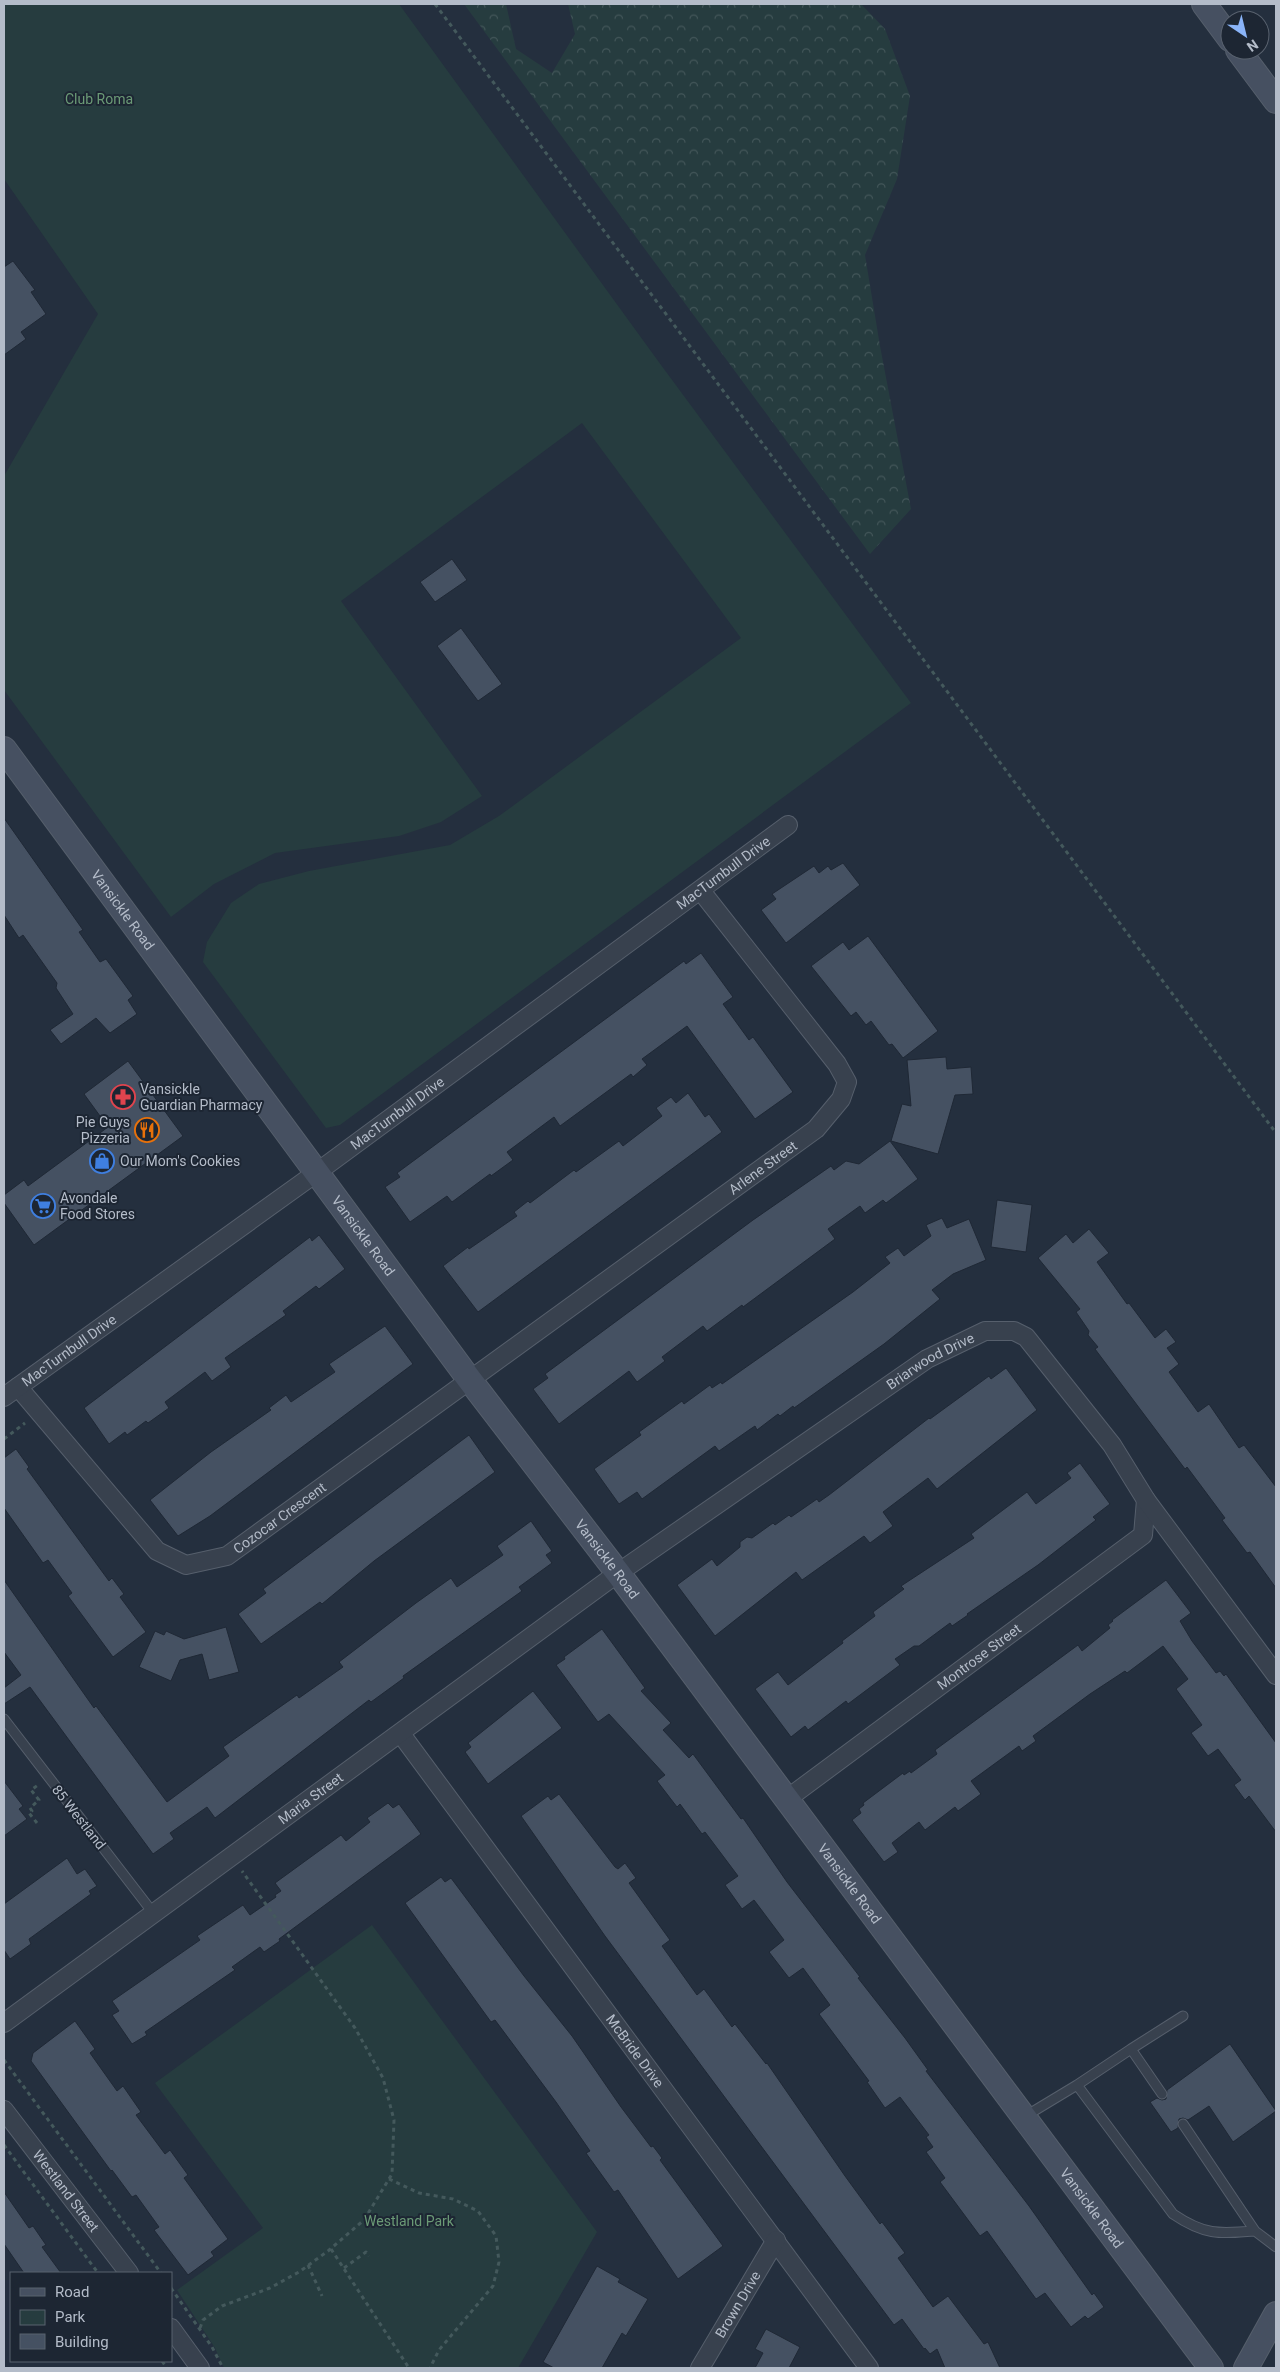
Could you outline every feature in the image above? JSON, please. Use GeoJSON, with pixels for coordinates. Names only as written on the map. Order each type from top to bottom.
{"type":"FeatureCollection","features":[{"type":"Feature","properties":{"kind":"street"},"geometry":{"type":"LineString","coordinates":[[1204,4],[1220,26]]}},
{"type":"Feature","properties":{"kind":"street"},"geometry":{"type":"LineString","coordinates":[[1245,60],[1270,93]]}},
{"type":"Feature","properties":{"kind":"street","name":"Vansickle Road"},"geometry":{"type":"LineString","coordinates":[[4,749],[469,1379],[618,1573],[1211,2368]]}},
{"type":"Feature","properties":{"kind":"street","name":"MacTurnbull Drive"},"geometry":{"type":"LineString","coordinates":[[4,1397],[316,1173],[788,825]]}},
{"type":"Feature","properties":{"kind":"street","name":"Arlene Street"},"geometry":{"type":"LineString","coordinates":[[469,1379],[816,1129],[841,1099],[847,1082],[838,1064],[701,891]]}},
{"type":"Feature","properties":{"kind":"street","name":"Briarwood Drive"},"geometry":{"type":"LineString","coordinates":[[618,1573],[927,1359],[985,1331],[1014,1331],[1026,1337],[1112,1445],[1146,1500],[1276,1675]]}},
{"type":"Feature","properties":{"kind":"street","name":"Cozocar Crescent"},"geometry":{"type":"LineString","coordinates":[[18,1387],[157,1551],[186,1565],[227,1556],[469,1379]]}},
{"type":"Feature","properties":{"kind":"street","name":"Montrose Street"},"geometry":{"type":"LineString","coordinates":[[786,1800],[1143,1535],[1146,1500]]}},
{"type":"Feature","properties":{"kind":"street","name":"Maria Street"},"geometry":{"type":"LineString","coordinates":[[4,2023],[401,1734],[618,1573]]}},
{"type":"Feature","properties":{"kind":"street","name":"McBride Drive"},"geometry":{"type":"LineString","coordinates":[[401,1734],[869,2368]]}},
{"type":"Feature","properties":{"kind":"street","name":"Westland Street"},"geometry":{"type":"LineString","coordinates":[[4,2110],[128,2272]]}},
{"type":"Feature","properties":{"kind":"street","name":"Brown Drive"},"geometry":{"type":"LineString","coordinates":[[700,2368],[776,2240]]}},
{"type":"Feature","properties":{"kind":"street"},"geometry":{"type":"LineString","coordinates":[[1246,2368],[1276,2314]]}},
{"type":"Feature","properties":{"kind":"street"},"geometry":{"type":"LineString","coordinates":[[172,2329],[200,2368]]}},
{"type":"Feature","properties":{"kind":"lane","name":"85 Westland"},"geometry":{"type":"LineString","coordinates":[[4,1719],[154,1914]]}},
{"type":"Feature","properties":{"kind":"lane"},"geometry":{"type":"LineString","coordinates":[[1024,2118],[1183,2016]]}},
{"type":"Feature","properties":{"kind":"lane"},"geometry":{"type":"LineString","coordinates":[[1131,2049],[1162,2094]]}},
{"type":"Feature","properties":{"kind":"lane"},"geometry":{"type":"LineString","coordinates":[[1077,2084],[1172,2214],[1190,2226],[1217,2234],[1255,2231]]}},
{"type":"Feature","properties":{"kind":"lane"},"geometry":{"type":"LineString","coordinates":[[1184,2124],[1255,2231],[1276,2247]]}},
{"type":"Feature","properties":{"kind":"path"},"geometry":{"type":"LineString","coordinates":[[435,4],[1276,1133]]}},
{"type":"Feature","properties":{"kind":"path"},"geometry":{"type":"LineString","coordinates":[[4,1439],[39,1412]]}},
{"type":"Feature","properties":{"kind":"path"},"geometry":{"type":"LineString","coordinates":[[200,2328],[203,2320],[222,2306],[270,2288],[331,2249],[364,2220],[392,2174],[394,2120],[383,2078],[355,2028],[232,1857]]}},
{"type":"Feature","properties":{"kind":"path"},"geometry":{"type":"LineString","coordinates":[[4,2060],[160,2272]]}},
{"type":"Feature","properties":{"kind":"path"},"geometry":{"type":"LineString","coordinates":[[4,2145],[97,2272]]}},
{"type":"Feature","properties":{"kind":"path"},"geometry":{"type":"LineString","coordinates":[[389,2179],[419,2193],[453,2199],[478,2211],[496,2236],[499,2262],[493,2286],[439,2350],[430,2368]]}},
{"type":"Feature","properties":{"kind":"path"},"geometry":{"type":"LineString","coordinates":[[331,2249],[409,2368]]}},
{"type":"Feature","properties":{"kind":"path"},"geometry":{"type":"LineString","coordinates":[[344,2268],[366,2252],[368,2256]]}},
{"type":"Feature","properties":{"kind":"path"},"geometry":{"type":"LineString","coordinates":[[308,2265],[322,2296]]}},
{"type":"Feature","properties":{"kind":"path"},"geometry":{"type":"LineString","coordinates":[[172,2289],[200,2328],[223,2368]]}},
{"type":"Feature","properties":{"kind":"green space","name":"Club Roma"},"geometry":{"type":"Polygon","coordinates":[[[4,4],[399,4],[661,365],[911,703],[340,1125],[326,1128],[203,962],[207,942],[231,903],[259,884],[309,871],[450,845],[499,816],[741,638],[582,423],[341,601],[482,796],[441,822],[399,836],[275,853],[214,884],[171,917],[4,690],[4,476],[98,314],[4,179],[4,4]]]}},
{"type":"Feature","properties":{"kind":"green space"},"geometry":{"type":"Polygon","coordinates":[[[464,4],[506,4],[516,49],[552,73],[575,34],[568,4],[861,4],[885,29],[910,96],[897,179],[865,255],[911,509],[870,554],[464,4]]]}},
{"type":"Feature","properties":{"kind":"green space","name":"Westland Park"},"geometry":{"type":"Polygon","coordinates":[[[372,1925],[597,2232],[518,2368],[224,2368],[215,2348],[177,2290],[263,2228],[155,2083],[372,1925]]]}},
{"type":"Feature","properties":{"kind":"building"},"geometry":{"type":"Polygon","coordinates":[[[13,261],[35,290],[31,292],[46,314],[21,332],[26,339],[4,355],[4,267],[13,261]]]}},
{"type":"Feature","properties":{"kind":"building"},"geometry":{"type":"Polygon","coordinates":[[[452,559],[467,580],[435,602],[420,582],[452,559]]]}},
{"type":"Feature","properties":{"kind":"building"},"geometry":{"type":"Polygon","coordinates":[[[461,628],[502,684],[478,701],[437,646],[461,628]]]}},
{"type":"Feature","properties":{"kind":"building"},"geometry":{"type":"Polygon","coordinates":[[[4,818],[83,930],[79,932],[100,962],[106,959],[133,996],[128,1000],[137,1014],[110,1033],[96,1018],[61,1044],[50,1030],[73,1014],[56,988],[57,983],[23,935],[19,938],[4,915],[4,818]]]}},
{"type":"Feature","properties":{"kind":"building"},"geometry":{"type":"Polygon","coordinates":[[[843,863],[860,885],[786,943],[761,910],[776,899],[772,894],[814,866],[819,873],[828,866],[831,870],[843,863]]]}},
{"type":"Feature","properties":{"kind":"building"},"geometry":{"type":"Polygon","coordinates":[[[868,936],[938,1031],[903,1058],[892,1044],[889,1045],[871,1021],[866,1025],[856,1012],[851,1016],[811,966],[843,942],[849,950],[868,936]]]}},
{"type":"Feature","properties":{"kind":"building"},"geometry":{"type":"Polygon","coordinates":[[[701,953],[733,997],[723,1004],[749,1040],[753,1037],[793,1092],[755,1119],[687,1026],[642,1059],[647,1065],[633,1077],[631,1074],[560,1126],[554,1117],[507,1152],[513,1160],[491,1176],[490,1174],[452,1202],[447,1196],[410,1222],[385,1187],[400,1177],[397,1173],[684,961],[686,964],[701,953]]]}},
{"type":"Feature","properties":{"kind":"building"},"geometry":{"type":"Polygon","coordinates":[[[946,1057],[947,1069],[971,1067],[973,1094],[955,1095],[938,1154],[891,1141],[902,1104],[911,1106],[907,1060],[946,1057]]]}},
{"type":"Feature","properties":{"kind":"building"},"geometry":{"type":"Polygon","coordinates":[[[128,1061],[183,1136],[34,1245],[4,1203],[4,1195],[24,1180],[28,1186],[108,1127],[84,1094],[128,1061]]]}},
{"type":"Feature","properties":{"kind":"building"},"geometry":{"type":"Polygon","coordinates":[[[688,1093],[705,1117],[709,1114],[722,1132],[478,1312],[443,1266],[468,1247],[469,1249],[517,1216],[514,1212],[528,1201],[530,1203],[574,1170],[576,1172],[619,1141],[623,1146],[662,1116],[656,1108],[671,1097],[676,1103],[688,1093]]]}},
{"type":"Feature","properties":{"kind":"building"},"geometry":{"type":"Polygon","coordinates":[[[890,1141],[918,1179],[886,1203],[883,1200],[865,1213],[860,1206],[828,1229],[835,1239],[743,1307],[742,1305],[707,1331],[703,1326],[662,1357],[665,1361],[637,1382],[629,1371],[559,1424],[533,1389],[548,1378],[545,1374],[753,1220],[831,1166],[834,1170],[846,1161],[859,1164],[890,1141]]]}},
{"type":"Feature","properties":{"kind":"building"},"geometry":{"type":"Polygon","coordinates":[[[997,1200],[1032,1205],[1026,1252],[991,1247],[997,1200]]]}},
{"type":"Feature","properties":{"kind":"building"},"geometry":{"type":"Polygon","coordinates":[[[942,1218],[947,1228],[969,1219],[986,1260],[953,1274],[932,1290],[940,1299],[884,1344],[794,1408],[793,1406],[780,1416],[778,1414],[757,1430],[755,1426],[719,1451],[715,1446],[642,1499],[637,1492],[619,1504],[594,1469],[641,1435],[639,1432],[682,1401],[684,1404],[710,1385],[712,1388],[721,1382],[722,1384],[853,1292],[890,1263],[885,1257],[898,1248],[904,1256],[931,1236],[926,1225],[942,1218]]]}},
{"type":"Feature","properties":{"kind":"building"},"geometry":{"type":"Polygon","coordinates":[[[1089,1229],[1109,1253],[1097,1262],[1127,1304],[1129,1303],[1155,1338],[1166,1329],[1176,1342],[1167,1348],[1179,1364],[1169,1372],[1198,1412],[1209,1404],[1239,1448],[1244,1445],[1276,1487],[1276,1588],[1250,1552],[1247,1553],[1222,1520],[1225,1518],[1187,1467],[1185,1469],[1095,1349],[1098,1347],[1088,1335],[1089,1331],[1076,1312],[1080,1309],[1038,1258],[1066,1234],[1073,1243],[1089,1229]]]}},
{"type":"Feature","properties":{"kind":"building"},"geometry":{"type":"Polygon","coordinates":[[[319,1235],[345,1269],[319,1289],[316,1286],[283,1311],[286,1315],[225,1358],[231,1367],[212,1381],[205,1372],[165,1402],[169,1408],[148,1423],[146,1421],[127,1435],[125,1432],[109,1444],[84,1408],[310,1237],[312,1241],[319,1235]]]}},
{"type":"Feature","properties":{"kind":"building"},"geometry":{"type":"Polygon","coordinates":[[[385,1326],[413,1364],[210,1516],[178,1536],[150,1500],[211,1452],[271,1410],[269,1408],[286,1395],[291,1402],[335,1372],[329,1364],[385,1326]]]}},
{"type":"Feature","properties":{"kind":"building"},"geometry":{"type":"Polygon","coordinates":[[[1006,1368],[1037,1410],[937,1489],[928,1478],[883,1512],[893,1526],[870,1543],[864,1536],[802,1580],[796,1572],[715,1636],[677,1585],[712,1559],[717,1566],[740,1547],[740,1542],[747,1537],[752,1538],[773,1523],[775,1525],[789,1515],[791,1517],[817,1499],[819,1502],[929,1418],[989,1376],[991,1379],[1006,1368]]]}},
{"type":"Feature","properties":{"kind":"building"},"geometry":{"type":"Polygon","coordinates":[[[469,1435],[495,1472],[374,1561],[322,1604],[320,1602],[261,1644],[238,1614],[266,1593],[263,1589],[469,1435]]]}},
{"type":"Feature","properties":{"kind":"building"},"geometry":{"type":"Polygon","coordinates":[[[16,1449],[29,1467],[27,1469],[109,1581],[112,1578],[124,1594],[120,1597],[146,1632],[113,1657],[68,1596],[72,1593],[48,1560],[43,1563],[4,1508],[4,1458],[16,1449]]]}},
{"type":"Feature","properties":{"kind":"building"},"geometry":{"type":"Polygon","coordinates":[[[1080,1463],[1110,1504],[1093,1517],[1096,1520],[1038,1565],[968,1615],[952,1626],[950,1623],[919,1646],[914,1646],[895,1659],[900,1665],[848,1704],[846,1701],[808,1730],[805,1726],[791,1737],[755,1689],[778,1672],[788,1685],[875,1616],[873,1612],[904,1589],[901,1586],[974,1538],[971,1534],[1027,1492],[1036,1504],[1071,1478],[1067,1473],[1080,1463]]]}},
{"type":"Feature","properties":{"kind":"building"},"geometry":{"type":"Polygon","coordinates":[[[531,1521],[552,1551],[546,1555],[552,1563],[519,1587],[522,1591],[403,1676],[404,1678],[371,1702],[369,1700],[215,1818],[207,1807],[170,1833],[174,1839],[153,1854],[30,1687],[4,1704],[4,1688],[21,1675],[4,1652],[4,1580],[94,1708],[96,1706],[167,1802],[229,1756],[223,1747],[297,1695],[299,1698],[343,1667],[339,1662],[416,1603],[451,1578],[457,1587],[503,1555],[497,1546],[531,1521]]]}},
{"type":"Feature","properties":{"kind":"building"},"geometry":{"type":"Polygon","coordinates":[[[1166,1580],[1191,1613],[1180,1621],[1192,1641],[1216,1673],[1220,1671],[1224,1676],[1226,1674],[1276,1743],[1276,1832],[1249,1796],[1245,1800],[1234,1785],[1241,1780],[1218,1749],[1208,1756],[1191,1733],[1202,1725],[1176,1689],[1188,1679],[1163,1646],[1127,1673],[1125,1671],[1090,1694],[1033,1736],[1036,1741],[1022,1751],[1019,1746],[971,1781],[981,1794],[958,1811],[955,1807],[925,1830],[919,1822],[892,1843],[898,1852],[884,1862],[852,1820],[861,1813],[859,1809],[864,1805],[863,1803],[903,1773],[904,1775],[910,1771],[911,1773],[937,1754],[935,1750],[1078,1645],[1082,1651],[1110,1628],[1108,1625],[1112,1620],[1166,1580]]]}},
{"type":"Feature","properties":{"kind":"building"},"geometry":{"type":"Polygon","coordinates":[[[226,1627],[239,1672],[209,1680],[202,1654],[180,1660],[171,1681],[139,1667],[155,1631],[164,1635],[166,1631],[184,1639],[226,1627]]]}},
{"type":"Feature","properties":{"kind":"building"},"geometry":{"type":"Polygon","coordinates":[[[602,1629],[645,1688],[641,1691],[671,1723],[663,1730],[689,1758],[693,1754],[741,1819],[743,1818],[787,1882],[905,2038],[928,2070],[926,2071],[1029,2206],[1092,2295],[1094,2293],[1104,2307],[1088,2319],[1085,2316],[1071,2327],[1045,2293],[1036,2299],[987,2231],[980,2236],[940,2182],[945,2178],[926,2152],[933,2147],[926,2137],[929,2135],[900,2097],[885,2108],[867,2082],[869,2081],[819,2014],[830,2005],[803,1968],[789,1978],[769,1952],[784,1940],[754,1900],[742,1909],[725,1885],[738,1876],[705,1832],[702,1834],[680,1804],[677,1807],[657,1781],[665,1775],[609,1714],[598,1722],[556,1665],[602,1629]]]}},
{"type":"Feature","properties":{"kind":"building"},"geometry":{"type":"Polygon","coordinates":[[[533,1691],[562,1728],[488,1784],[465,1752],[471,1747],[468,1743],[533,1691]]]}},
{"type":"Feature","properties":{"kind":"building"},"geometry":{"type":"Polygon","coordinates":[[[4,1781],[23,1806],[19,1809],[27,1819],[4,1836],[4,1781]]]}},
{"type":"Feature","properties":{"kind":"building"},"geometry":{"type":"Polygon","coordinates":[[[559,1794],[615,1867],[618,1869],[625,1863],[636,1878],[629,1883],[670,1940],[662,1946],[697,1995],[704,1989],[732,2027],[735,2024],[767,2063],[845,2176],[880,2224],[882,2222],[905,2253],[898,2258],[933,2307],[948,2296],[984,2344],[988,2342],[1000,2368],[945,2368],[937,2349],[930,2354],[924,2349],[902,2319],[894,2325],[605,1936],[521,1816],[548,1796],[551,1800],[559,1794]]]}},
{"type":"Feature","properties":{"kind":"building"},"geometry":{"type":"Polygon","coordinates":[[[388,1803],[393,1808],[399,1804],[421,1834],[279,1939],[280,1941],[264,1952],[260,1947],[232,1967],[235,1970],[145,2032],[147,2035],[132,2044],[112,2015],[119,2011],[112,2001],[200,1940],[197,1936],[243,1905],[250,1915],[276,1897],[275,1895],[281,1891],[275,1883],[341,1835],[346,1841],[370,1822],[367,1818],[388,1803]]]}},
{"type":"Feature","properties":{"kind":"building"},"geometry":{"type":"Polygon","coordinates":[[[67,1858],[77,1874],[85,1869],[97,1886],[89,1891],[91,1894],[29,1939],[31,1944],[10,1959],[4,1950],[4,1904],[67,1858]]]}},
{"type":"Feature","properties":{"kind":"building"},"geometry":{"type":"Polygon","coordinates":[[[441,1877],[445,1882],[451,1878],[524,1976],[572,2036],[621,2107],[651,2147],[653,2146],[662,2158],[660,2160],[723,2246],[678,2279],[618,2190],[614,2192],[586,2153],[590,2151],[556,2102],[495,2020],[491,2022],[405,1903],[441,1877]]]}},
{"type":"Feature","properties":{"kind":"building"},"geometry":{"type":"Polygon","coordinates":[[[75,2021],[95,2049],[90,2053],[117,2091],[123,2086],[141,2112],[136,2115],[165,2154],[170,2150],[188,2175],[184,2178],[228,2239],[211,2252],[214,2256],[188,2275],[154,2230],[159,2227],[136,2195],[132,2197],[111,2171],[31,2061],[33,2053],[75,2021]]]}},
{"type":"Feature","properties":{"kind":"building"},"geometry":{"type":"Polygon","coordinates":[[[1230,2044],[1276,2111],[1233,2142],[1209,2106],[1188,2120],[1179,2119],[1178,2128],[1171,2132],[1150,2102],[1157,2098],[1166,2099],[1167,2090],[1230,2044]]]}},
{"type":"Feature","properties":{"kind":"building"},"geometry":{"type":"Polygon","coordinates":[[[4,2192],[29,2228],[33,2226],[46,2245],[42,2247],[60,2272],[23,2272],[4,2244],[4,2192]]]}},
{"type":"Feature","properties":{"kind":"building"},"geometry":{"type":"Polygon","coordinates":[[[597,2266],[620,2279],[618,2282],[648,2299],[626,2336],[622,2333],[602,2368],[554,2368],[543,2362],[597,2266]]]}},
{"type":"Feature","properties":{"kind":"building"},"geometry":{"type":"Polygon","coordinates":[[[766,2329],[800,2347],[789,2368],[755,2368],[763,2353],[755,2349],[766,2329]]]}},
{"type":"Feature","properties":{"kind":"place","name":"Vansickle Guardian Pharmacy"},"geometry":{"type":"Point","coordinates":[123,1097]}},
{"type":"Feature","properties":{"kind":"place","name":"Pie Guys Pizzeria"},"geometry":{"type":"Point","coordinates":[147,1130]}},
{"type":"Feature","properties":{"kind":"place","name":"Our Mom's Cookies"},"geometry":{"type":"Point","coordinates":[102,1161]}},
{"type":"Feature","properties":{"kind":"place","name":"Avondale Food Stores"},"geometry":{"type":"Point","coordinates":[43,1206]}}]}
